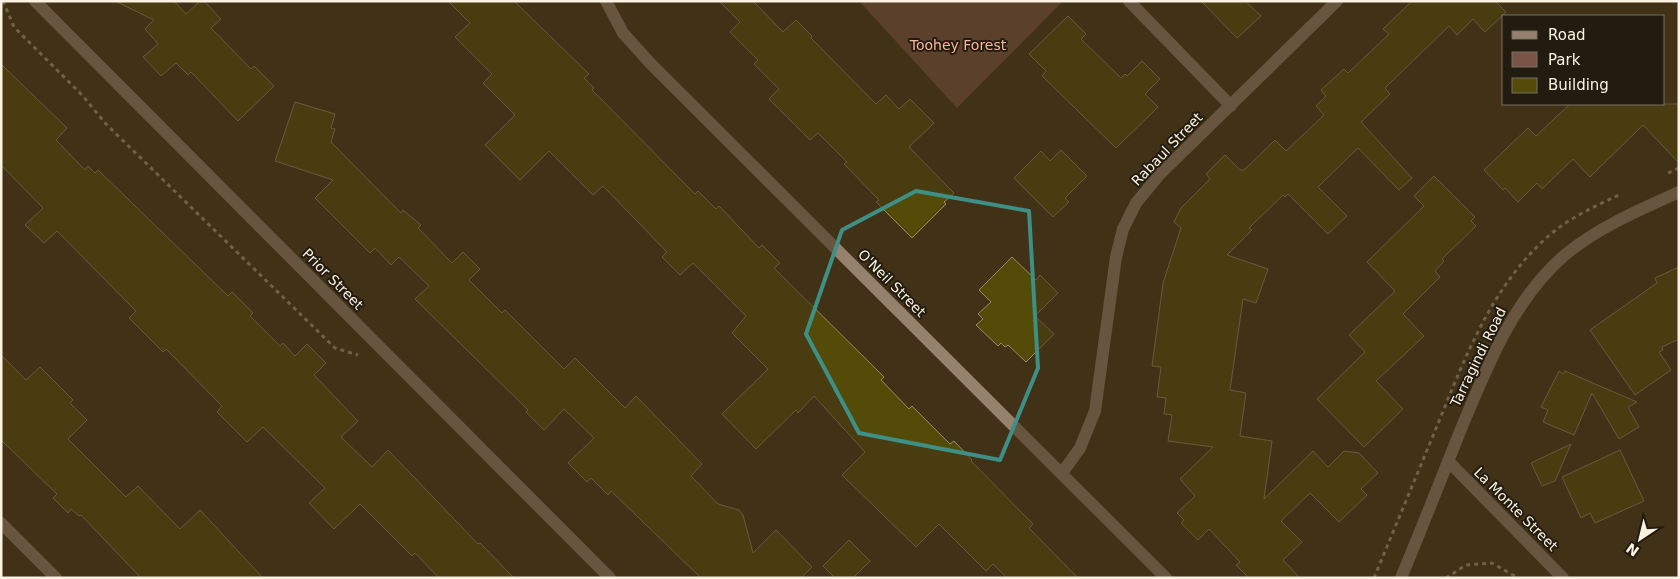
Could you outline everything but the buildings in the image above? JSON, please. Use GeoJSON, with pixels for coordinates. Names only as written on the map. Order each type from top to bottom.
{"type":"FeatureCollection","features":[{"type":"Feature","properties":{"kind":"street","name":"Prior Street"},"geometry":{"type":"LineString","coordinates":[[35,1],[610,578]]}},
{"type":"Feature","properties":{"kind":"street","name":"O'Neil Street"},"geometry":{"type":"LineString","coordinates":[[606,1],[623,33],[650,63],[1166,578]]}},
{"type":"Feature","properties":{"kind":"street"},"geometry":{"type":"LineString","coordinates":[[1129,1],[1231,106]]}},
{"type":"Feature","properties":{"kind":"street","name":"Rabaul Street"},"geometry":{"type":"LineString","coordinates":[[1062,473],[1080,448],[1095,410],[1116,256],[1123,229],[1136,203],[1160,174],[1337,1]]}},
{"type":"Feature","properties":{"kind":"street","name":"Tarragindi Road"},"geometry":{"type":"LineString","coordinates":[[1402,578],[1448,461],[1500,342],[1519,307],[1542,277],[1567,253],[1634,212],[1679,192]]}},
{"type":"Feature","properties":{"kind":"street","name":"La Monte Street"},"geometry":{"type":"LineString","coordinates":[[1448,461],[1563,578]]}},
{"type":"Feature","properties":{"kind":"street"},"geometry":{"type":"LineString","coordinates":[[1,523],[56,578]]}},
{"type":"Feature","properties":{"kind":"path"},"geometry":{"type":"LineString","coordinates":[[3,1],[14,27],[82,95],[113,131],[335,348],[356,354],[363,361]]}},
{"type":"Feature","properties":{"kind":"path"},"geometry":{"type":"LineString","coordinates":[[1446,578],[1466,565],[1492,563],[1518,578]]}},
{"type":"Feature","properties":{"kind":"highlighted area"},"geometry":{"type":"Polygon","coordinates":[[[916,191],[1029,211],[1038,368],[1000,460],[859,433],[806,334],[842,230],[916,191]]]}},
{"type":"Feature","properties":{"kind":"green space","name":"Toohey Forest"},"geometry":{"type":"Polygon","coordinates":[[[859,1],[1063,1],[957,108],[859,1]]]}}]}
